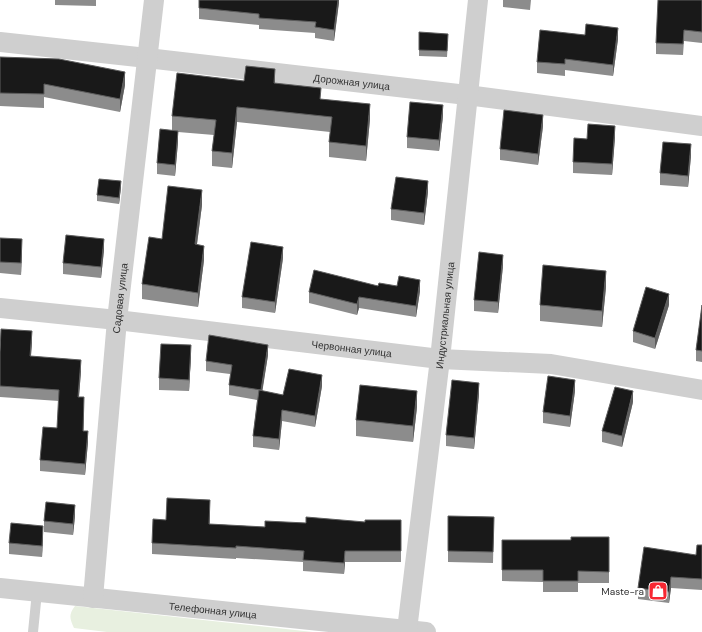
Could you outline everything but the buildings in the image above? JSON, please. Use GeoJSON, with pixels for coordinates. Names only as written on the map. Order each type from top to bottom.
{"type":"FeatureCollection","features":[{"type":"Feature","properties":{"kind":"street","name":"Садовая улица"},"geometry":{"type":"LineString","coordinates":[[93,598],[117,320],[154,0]]}},
{"type":"Feature","properties":{"kind":"street","name":"Индустриальная улица"},"geometry":{"type":"LineString","coordinates":[[406,630],[440,359],[478,0]]}},
{"type":"Feature","properties":{"kind":"street","name":"Дорожная улица"},"geometry":{"type":"LineString","coordinates":[[0,42],[467,95],[702,126]]}},
{"type":"Feature","properties":{"kind":"street","name":"Червонная улица"},"geometry":{"type":"LineString","coordinates":[[0,308],[117,320],[440,359],[551,364],[702,390]]}},
{"type":"Feature","properties":{"kind":"street","name":"Телефонная улица"},"geometry":{"type":"LineString","coordinates":[[0,588],[426,632]]}},
{"type":"Feature","properties":{"kind":"lane"},"geometry":{"type":"LineString","coordinates":[[33,632],[37,592]]}},
{"type":"Feature","properties":{"kind":"green space"},"geometry":{"type":"Polygon","coordinates":[[[75,606],[313,632],[107,632],[74,628],[70,617],[75,606]]]}},
{"type":"Feature","properties":{"kind":"place","name":"Maste-ra"},"geometry":{"type":"Point","coordinates":[658,591]}}]}
